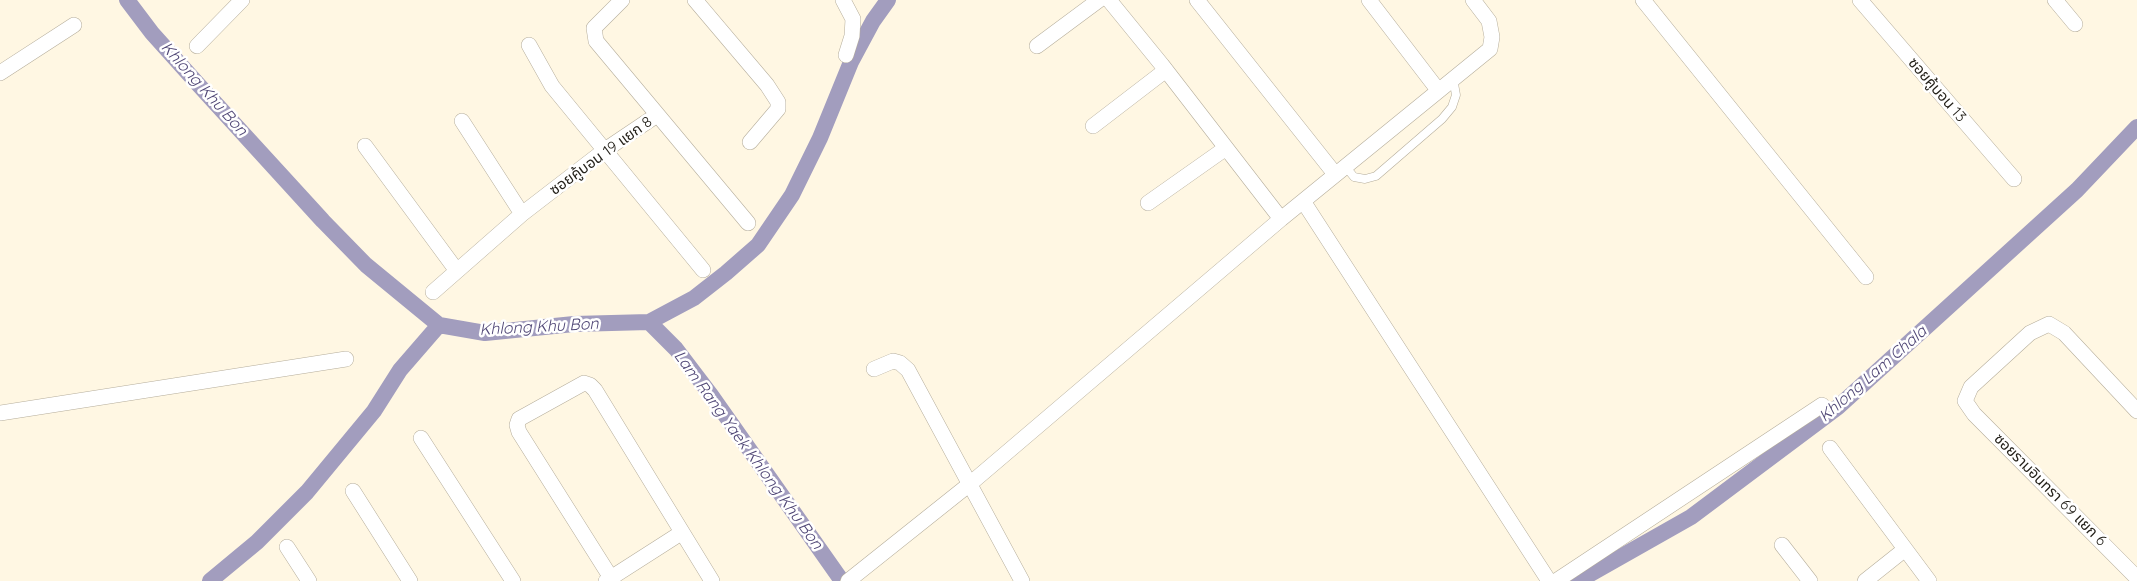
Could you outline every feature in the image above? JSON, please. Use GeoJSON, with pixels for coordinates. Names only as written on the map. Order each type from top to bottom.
{"type":"FeatureCollection","features":[{"type":"Feature","properties":{"kind":"street"},"geometry":{"type":"LineString","coordinates":[[197,46],[242,0]]}},
{"type":"Feature","properties":{"kind":"street","name":"ซอยคู้บอน 19 แยก 8"},"geometry":{"type":"LineString","coordinates":[[432,292],[522,214],[605,150],[657,116],[596,41],[594,28],[622,0]]}},
{"type":"Feature","properties":{"kind":"street"},"geometry":{"type":"LineString","coordinates":[[695,0],[767,85],[778,102],[778,110],[750,142]]}},
{"type":"Feature","properties":{"kind":"street"},"geometry":{"type":"LineString","coordinates":[[843,0],[854,19],[852,36],[846,55]]}},
{"type":"Feature","properties":{"kind":"street"},"geometry":{"type":"LineString","coordinates":[[1037,46],[1099,0]]}},
{"type":"Feature","properties":{"kind":"street"},"geometry":{"type":"LineString","coordinates":[[1109,0],[1166,70],[1281,219]]}},
{"type":"Feature","properties":{"kind":"street"},"geometry":{"type":"LineString","coordinates":[[1197,0],[1340,170]]}},
{"type":"Feature","properties":{"kind":"street"},"geometry":{"type":"LineString","coordinates":[[848,581],[971,484],[1303,200],[1490,49],[1492,37],[1489,21],[1473,0]]}},
{"type":"Feature","properties":{"kind":"street"},"geometry":{"type":"LineString","coordinates":[[1643,0],[1866,277]]}},
{"type":"Feature","properties":{"kind":"street","name":"ซอยคู้บอน 13"},"geometry":{"type":"LineString","coordinates":[[1860,0],[2014,179]]}},
{"type":"Feature","properties":{"kind":"street"},"geometry":{"type":"LineString","coordinates":[[2055,0],[2075,24]]}},
{"type":"Feature","properties":{"kind":"street"},"geometry":{"type":"LineString","coordinates":[[1374,2],[1438,90]]}},
{"type":"Feature","properties":{"kind":"street"},"geometry":{"type":"LineString","coordinates":[[0,73],[74,25]]}},
{"type":"Feature","properties":{"kind":"street"},"geometry":{"type":"LineString","coordinates":[[529,45],[552,86],[703,270]]}},
{"type":"Feature","properties":{"kind":"street"},"geometry":{"type":"LineString","coordinates":[[1093,126],[1166,70]]}},
{"type":"Feature","properties":{"kind":"street"},"geometry":{"type":"LineString","coordinates":[[657,116],[748,223]]}},
{"type":"Feature","properties":{"kind":"street"},"geometry":{"type":"LineString","coordinates":[[462,122],[522,214]]}},
{"type":"Feature","properties":{"kind":"street"},"geometry":{"type":"LineString","coordinates":[[365,146],[457,271]]}},
{"type":"Feature","properties":{"kind":"street"},"geometry":{"type":"LineString","coordinates":[[1148,203],[1226,148]]}},
{"type":"Feature","properties":{"kind":"street"},"geometry":{"type":"LineString","coordinates":[[1303,200],[1549,581]]}},
{"type":"Feature","properties":{"kind":"street","name":"ซอยรามอินทรา 69 แยก 6"},"geometry":{"type":"LineString","coordinates":[[2137,411],[2064,333],[2049,324],[2030,333],[1970,387],[1965,401],[1974,414],[2137,578]]}},
{"type":"Feature","properties":{"kind":"street"},"geometry":{"type":"LineString","coordinates":[[0,413],[346,359]]}},
{"type":"Feature","properties":{"kind":"street"},"geometry":{"type":"LineString","coordinates":[[874,369],[893,362],[900,363],[908,370],[1022,581]]}},
{"type":"Feature","properties":{"kind":"street"},"geometry":{"type":"LineString","coordinates":[[681,533],[610,580],[519,432],[519,419],[584,383],[590,385],[595,390],[712,581]]}},
{"type":"Feature","properties":{"kind":"street"},"geometry":{"type":"LineString","coordinates":[[1556,581],[1822,405]]}},
{"type":"Feature","properties":{"kind":"street"},"geometry":{"type":"LineString","coordinates":[[421,438],[513,581]]}},
{"type":"Feature","properties":{"kind":"street"},"geometry":{"type":"LineString","coordinates":[[1830,448],[1904,550],[1929,581]]}},
{"type":"Feature","properties":{"kind":"street"},"geometry":{"type":"LineString","coordinates":[[353,491],[410,581]]}},
{"type":"Feature","properties":{"kind":"street"},"geometry":{"type":"LineString","coordinates":[[1782,545],[1810,581]]}},
{"type":"Feature","properties":{"kind":"street"},"geometry":{"type":"LineString","coordinates":[[287,547],[310,581]]}},
{"type":"Feature","properties":{"kind":"street"},"geometry":{"type":"LineString","coordinates":[[1865,581],[1904,550]]}},
{"type":"Feature","properties":{"kind":"lane"},"geometry":{"type":"LineString","coordinates":[[1340,170],[1354,177],[1376,176],[1442,119],[1452,107],[1456,96],[1453,78]]}},
{"type":"Feature","properties":{"kind":"waterway","name":"Khlong Khu Bon"},"geometry":{"type":"LineString","coordinates":[[127,0],[152,33],[196,82],[323,221],[366,265],[439,325],[485,333],[574,324],[649,322],[694,298],[726,273],[758,245],[792,195],[820,138],[851,62],[873,21],[888,0]]}},
{"type":"Feature","properties":{"kind":"waterway","name":"Khlong Lam Chala"},"geometry":{"type":"LineString","coordinates":[[1578,581],[1691,517],[1838,407],[2077,190],[2137,127]]}},
{"type":"Feature","properties":{"kind":"waterway","name":"Lam Rang Yaek Khlong Khu Bon"},"geometry":{"type":"LineString","coordinates":[[649,322],[676,349],[711,395],[842,581]]}},
{"type":"Feature","properties":{"kind":"waterway"},"geometry":{"type":"LineString","coordinates":[[210,581],[257,542],[307,492],[374,411],[400,370],[439,325]]}}]}
